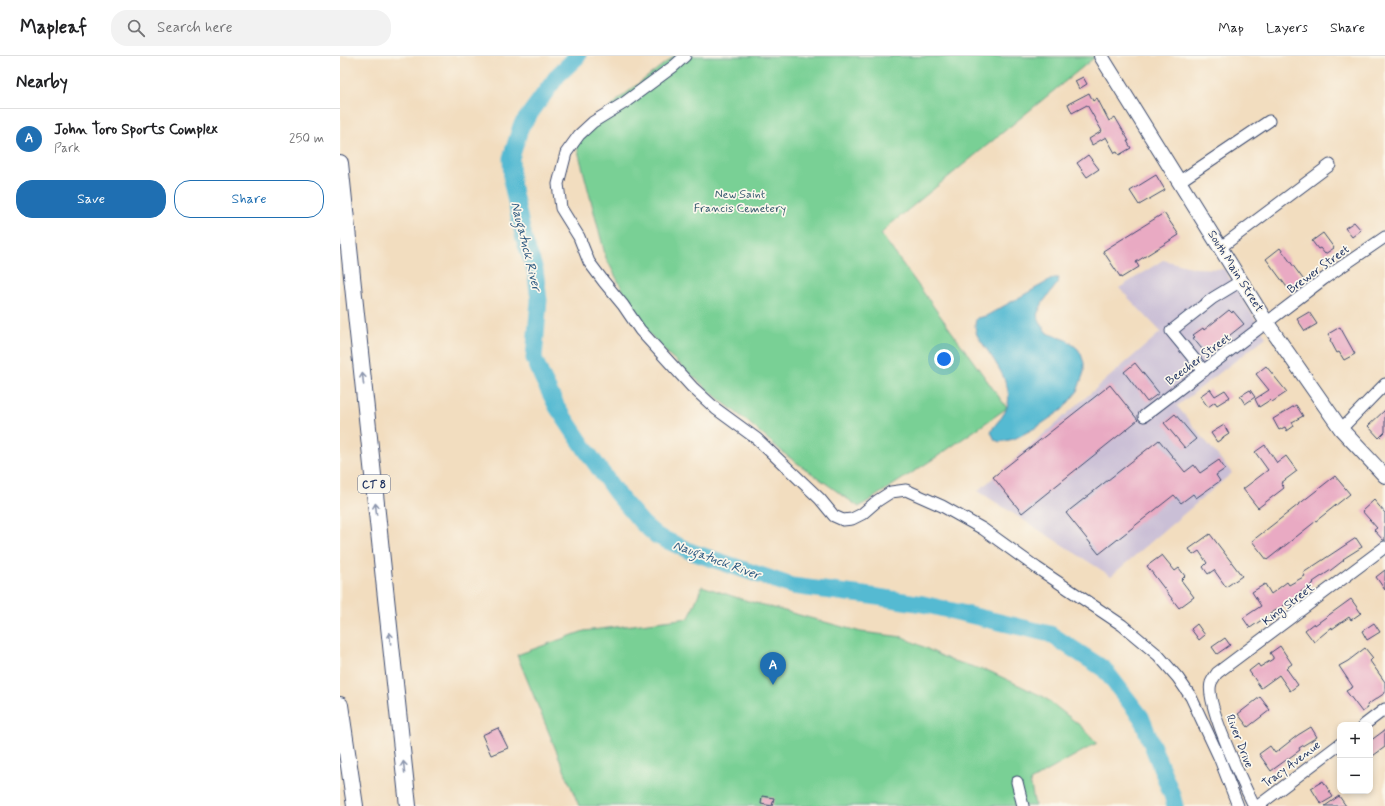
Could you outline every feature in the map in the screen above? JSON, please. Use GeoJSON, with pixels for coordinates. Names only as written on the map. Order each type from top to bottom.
{"type":"FeatureCollection","features":[{"type":"Feature","properties":{"kind":"highway","name":"CT 8"},"geometry":{"type":"LineString","coordinates":[[340,163],[408,806]]}},
{"type":"Feature","properties":{"kind":"highway"},"geometry":{"type":"LineString","coordinates":[[340,705],[355,806]]}},
{"type":"Feature","properties":{"kind":"main road","name":"South Main Street"},"geometry":{"type":"LineString","coordinates":[[1101,56],[1267,323],[1341,429],[1385,476]]}},
{"type":"Feature","properties":{"kind":"street"},"geometry":{"type":"LineString","coordinates":[[685,56],[674,66],[624,103],[593,122],[579,135],[566,153],[558,184],[561,208],[579,238],[589,262],[623,305],[640,330],[692,387],[716,408],[757,438],[820,499],[834,516],[843,520],[852,519],[862,514],[877,501],[891,492],[906,490],[942,506],[983,529],[1037,568],[1122,625],[1158,655],[1187,690],[1204,724],[1238,806]]}},
{"type":"Feature","properties":{"kind":"street"},"geometry":{"type":"LineString","coordinates":[[1180,181],[1270,121]]}},
{"type":"Feature","properties":{"kind":"street"},"geometry":{"type":"LineString","coordinates":[[1221,247],[1330,165]]}},
{"type":"Feature","properties":{"kind":"street","name":"Brewer Street"},"geometry":{"type":"LineString","coordinates":[[1267,323],[1325,278],[1385,237]]}},
{"type":"Feature","properties":{"kind":"street"},"geometry":{"type":"LineString","coordinates":[[1204,371],[1171,331],[1213,298],[1242,281]]}},
{"type":"Feature","properties":{"kind":"street","name":"Beecher Street"},"geometry":{"type":"LineString","coordinates":[[1144,416],[1267,323]]}},
{"type":"Feature","properties":{"kind":"street"},"geometry":{"type":"LineString","coordinates":[[1341,429],[1385,384]]}},
{"type":"Feature","properties":{"kind":"street","name":"King Street"},"geometry":{"type":"LineString","coordinates":[[1210,684],[1217,673],[1385,547]]}},
{"type":"Feature","properties":{"kind":"street","name":"River Drive"},"geometry":{"type":"LineString","coordinates":[[1210,684],[1212,703],[1228,750],[1254,806]]}},
{"type":"Feature","properties":{"kind":"street"},"geometry":{"type":"LineString","coordinates":[[1368,722],[1385,710]]}},
{"type":"Feature","properties":{"kind":"street","name":"Tracy Avenue"},"geometry":{"type":"LineString","coordinates":[[1258,806],[1337,746]]}},
{"type":"Feature","properties":{"kind":"street"},"geometry":{"type":"LineString","coordinates":[[1017,782],[1023,806]]}},
{"type":"Feature","properties":{"kind":"shaded area"},"geometry":{"type":"Polygon","coordinates":[[[1163,260],[1195,268],[1224,269],[1266,337],[1177,406],[1232,473],[1111,576],[978,491],[1161,332],[1119,288],[1163,260]]]}},
{"type":"Feature","properties":{"kind":"green space","name":"New Saint Francis Cemetery"},"geometry":{"type":"Polygon","coordinates":[[[674,56],[1095,57],[892,223],[881,234],[1007,408],[938,456],[859,507],[786,455],[714,395],[668,354],[641,325],[606,258],[576,143],[619,99],[674,56]]]}},
{"type":"Feature","properties":{"kind":"green space"},"geometry":{"type":"Polygon","coordinates":[[[702,586],[741,599],[861,632],[903,637],[950,660],[991,672],[1044,697],[1082,727],[1097,743],[1030,781],[1035,806],[579,806],[517,655],[584,631],[689,618],[702,586]]]}},
{"type":"Feature","properties":{"kind":"water"},"geometry":{"type":"Polygon","coordinates":[[[1054,278],[1059,278],[1058,283],[1043,302],[1037,315],[1047,333],[1067,340],[1078,349],[1084,363],[1084,372],[1077,392],[1062,410],[1037,427],[1014,439],[1000,442],[995,440],[991,432],[1005,412],[1008,402],[1008,392],[1001,372],[977,335],[975,326],[976,320],[977,318],[986,316],[1054,278]]]}},
{"type":"Feature","properties":{"kind":"building"},"geometry":{"type":"Polygon","coordinates":[[[1083,77],[1087,84],[1079,89],[1075,81],[1083,77]]]}},
{"type":"Feature","properties":{"kind":"building"},"geometry":{"type":"Polygon","coordinates":[[[1089,93],[1093,101],[1097,98],[1109,121],[1115,117],[1129,141],[1127,141],[1131,148],[1119,155],[1117,152],[1115,153],[1106,137],[1092,145],[1089,139],[1102,131],[1087,105],[1072,113],[1068,104],[1089,93]]]}},
{"type":"Feature","properties":{"kind":"building"},"geometry":{"type":"Polygon","coordinates":[[[1088,155],[1099,169],[1087,177],[1077,163],[1088,155]]]}},
{"type":"Feature","properties":{"kind":"building"},"geometry":{"type":"Polygon","coordinates":[[[1156,175],[1165,190],[1139,205],[1130,191],[1156,175]]]}},
{"type":"Feature","properties":{"kind":"building"},"geometry":{"type":"Polygon","coordinates":[[[1164,213],[1179,235],[1136,262],[1139,267],[1121,278],[1103,251],[1164,213]]]}},
{"type":"Feature","properties":{"kind":"building"},"geometry":{"type":"Polygon","coordinates":[[[1354,222],[1361,230],[1352,237],[1345,228],[1354,222]]]}},
{"type":"Feature","properties":{"kind":"building"},"geometry":{"type":"Polygon","coordinates":[[[1323,233],[1334,248],[1325,254],[1320,248],[1318,249],[1312,241],[1323,233]]]}},
{"type":"Feature","properties":{"kind":"building"},"geometry":{"type":"Polygon","coordinates":[[[1280,248],[1306,283],[1292,294],[1266,259],[1280,248]]]}},
{"type":"Feature","properties":{"kind":"building"},"geometry":{"type":"Polygon","coordinates":[[[1229,310],[1232,313],[1233,311],[1244,324],[1206,354],[1193,338],[1195,337],[1193,335],[1203,328],[1204,330],[1229,310]]]}},
{"type":"Feature","properties":{"kind":"building"},"geometry":{"type":"Polygon","coordinates":[[[1309,312],[1317,324],[1305,331],[1297,319],[1309,312]]]}},
{"type":"Feature","properties":{"kind":"building"},"geometry":{"type":"Polygon","coordinates":[[[1340,327],[1355,354],[1344,360],[1339,352],[1337,353],[1328,334],[1340,327]]]}},
{"type":"Feature","properties":{"kind":"building"},"geometry":{"type":"Polygon","coordinates":[[[1135,363],[1159,393],[1147,402],[1124,372],[1135,363]]]}},
{"type":"Feature","properties":{"kind":"building"},"geometry":{"type":"Polygon","coordinates":[[[1266,366],[1287,392],[1272,402],[1270,400],[1259,407],[1255,399],[1269,390],[1256,374],[1266,366]]]}},
{"type":"Feature","properties":{"kind":"building"},"geometry":{"type":"Polygon","coordinates":[[[1110,385],[1138,420],[1022,513],[993,477],[1110,385]]]}},
{"type":"Feature","properties":{"kind":"building"},"geometry":{"type":"Polygon","coordinates":[[[1210,389],[1215,396],[1225,390],[1230,397],[1217,405],[1215,402],[1208,407],[1200,396],[1210,389]]]}},
{"type":"Feature","properties":{"kind":"building"},"geometry":{"type":"Polygon","coordinates":[[[1250,390],[1255,397],[1245,404],[1240,396],[1250,390]]]}},
{"type":"Feature","properties":{"kind":"building"},"geometry":{"type":"Polygon","coordinates":[[[1296,405],[1303,416],[1292,422],[1294,426],[1287,431],[1285,427],[1279,430],[1273,419],[1296,405]]]}},
{"type":"Feature","properties":{"kind":"building"},"geometry":{"type":"Polygon","coordinates":[[[1385,410],[1385,432],[1379,438],[1368,426],[1385,410]]]}},
{"type":"Feature","properties":{"kind":"building"},"geometry":{"type":"Polygon","coordinates":[[[1175,414],[1196,439],[1185,448],[1164,423],[1175,414]]]}},
{"type":"Feature","properties":{"kind":"building"},"geometry":{"type":"Polygon","coordinates":[[[1224,425],[1229,434],[1217,442],[1211,433],[1224,425]]]}},
{"type":"Feature","properties":{"kind":"building"},"geometry":{"type":"Polygon","coordinates":[[[1159,440],[1185,472],[1194,465],[1200,473],[1219,460],[1225,469],[1216,475],[1220,481],[1196,498],[1193,494],[1181,503],[1174,495],[1099,554],[1066,513],[1159,440]]]}},
{"type":"Feature","properties":{"kind":"building"},"geometry":{"type":"Polygon","coordinates":[[[1265,445],[1277,463],[1286,456],[1297,471],[1281,483],[1284,488],[1258,508],[1243,489],[1268,470],[1255,452],[1265,445]]]}},
{"type":"Feature","properties":{"kind":"building"},"geometry":{"type":"Polygon","coordinates":[[[1335,476],[1350,494],[1267,560],[1252,541],[1335,476]]]}},
{"type":"Feature","properties":{"kind":"building"},"geometry":{"type":"Polygon","coordinates":[[[1374,500],[1385,513],[1385,540],[1383,540],[1374,530],[1377,528],[1362,511],[1374,500]]]}},
{"type":"Feature","properties":{"kind":"building"},"geometry":{"type":"Polygon","coordinates":[[[1210,534],[1242,576],[1226,587],[1214,570],[1208,574],[1203,567],[1207,563],[1199,551],[1193,555],[1189,549],[1210,534]]]}},
{"type":"Feature","properties":{"kind":"building"},"geometry":{"type":"Polygon","coordinates":[[[1356,538],[1362,547],[1343,559],[1344,560],[1331,570],[1296,595],[1298,598],[1289,605],[1288,603],[1250,628],[1243,618],[1261,606],[1252,592],[1265,584],[1271,594],[1287,582],[1289,585],[1305,576],[1303,573],[1356,538]]]}},
{"type":"Feature","properties":{"kind":"building"},"geometry":{"type":"Polygon","coordinates":[[[1162,555],[1175,571],[1179,568],[1185,576],[1181,580],[1194,597],[1179,608],[1147,566],[1162,555]]]}},
{"type":"Feature","properties":{"kind":"building"},"geometry":{"type":"Polygon","coordinates":[[[1385,570],[1385,590],[1376,577],[1385,570]]]}},
{"type":"Feature","properties":{"kind":"building"},"geometry":{"type":"Polygon","coordinates":[[[1351,599],[1361,613],[1351,620],[1349,617],[1332,629],[1332,627],[1314,642],[1305,630],[1314,623],[1315,625],[1351,599]]]}},
{"type":"Feature","properties":{"kind":"building"},"geometry":{"type":"Polygon","coordinates":[[[1374,623],[1380,632],[1367,640],[1362,631],[1374,623]]]}},
{"type":"Feature","properties":{"kind":"building"},"geometry":{"type":"Polygon","coordinates":[[[1197,624],[1205,635],[1199,640],[1191,629],[1197,624]]]}},
{"type":"Feature","properties":{"kind":"building"},"geometry":{"type":"Polygon","coordinates":[[[1225,638],[1230,645],[1217,654],[1212,647],[1225,638]]]}},
{"type":"Feature","properties":{"kind":"building"},"geometry":{"type":"Polygon","coordinates":[[[1280,646],[1292,664],[1286,668],[1298,685],[1290,691],[1279,675],[1261,688],[1249,671],[1258,664],[1260,667],[1273,659],[1270,653],[1280,646]]]}},
{"type":"Feature","properties":{"kind":"building"},"geometry":{"type":"Polygon","coordinates":[[[1365,648],[1373,658],[1370,661],[1385,682],[1385,693],[1367,705],[1368,708],[1362,712],[1346,691],[1353,687],[1339,666],[1365,648]]]}},
{"type":"Feature","properties":{"kind":"building"},"geometry":{"type":"Polygon","coordinates":[[[1260,697],[1270,710],[1248,727],[1238,714],[1260,697]]]}},
{"type":"Feature","properties":{"kind":"building"},"geometry":{"type":"Polygon","coordinates":[[[1311,727],[1317,737],[1299,748],[1300,750],[1271,771],[1259,754],[1270,746],[1275,753],[1311,727]]]}},
{"type":"Feature","properties":{"kind":"building"},"geometry":{"type":"Polygon","coordinates":[[[498,728],[508,748],[491,755],[482,735],[498,728]]]}},
{"type":"Feature","properties":{"kind":"building"},"geometry":{"type":"Polygon","coordinates":[[[1385,730],[1385,747],[1373,756],[1373,739],[1385,730]]]}},
{"type":"Feature","properties":{"kind":"building"},"geometry":{"type":"Polygon","coordinates":[[[1323,781],[1333,797],[1321,804],[1311,788],[1323,781]]]}},
{"type":"Feature","properties":{"kind":"building"},"geometry":{"type":"Polygon","coordinates":[[[762,796],[774,798],[772,806],[761,804],[762,796]]]}},
{"type":"Feature","properties":{"kind":"building"},"geometry":{"type":"Polygon","coordinates":[[[1339,796],[1346,806],[1325,806],[1339,796]]]}},
{"type":"Feature","properties":{"kind":"waterway","name":"Naugatuck River"},"geometry":{"type":"LineString","coordinates":[[578,56],[558,75],[521,126],[511,158],[512,184],[524,239],[535,270],[539,300],[534,358],[557,407],[617,494],[643,524],[657,536],[692,552],[792,586],[923,604],[1050,634],[1104,669],[1141,717],[1175,806]]}},
{"type":"Feature","properties":{"kind":"place","name":"John Toro Sports Complex"},"geometry":{"type":"Point","coordinates":[773,685]}}]}
